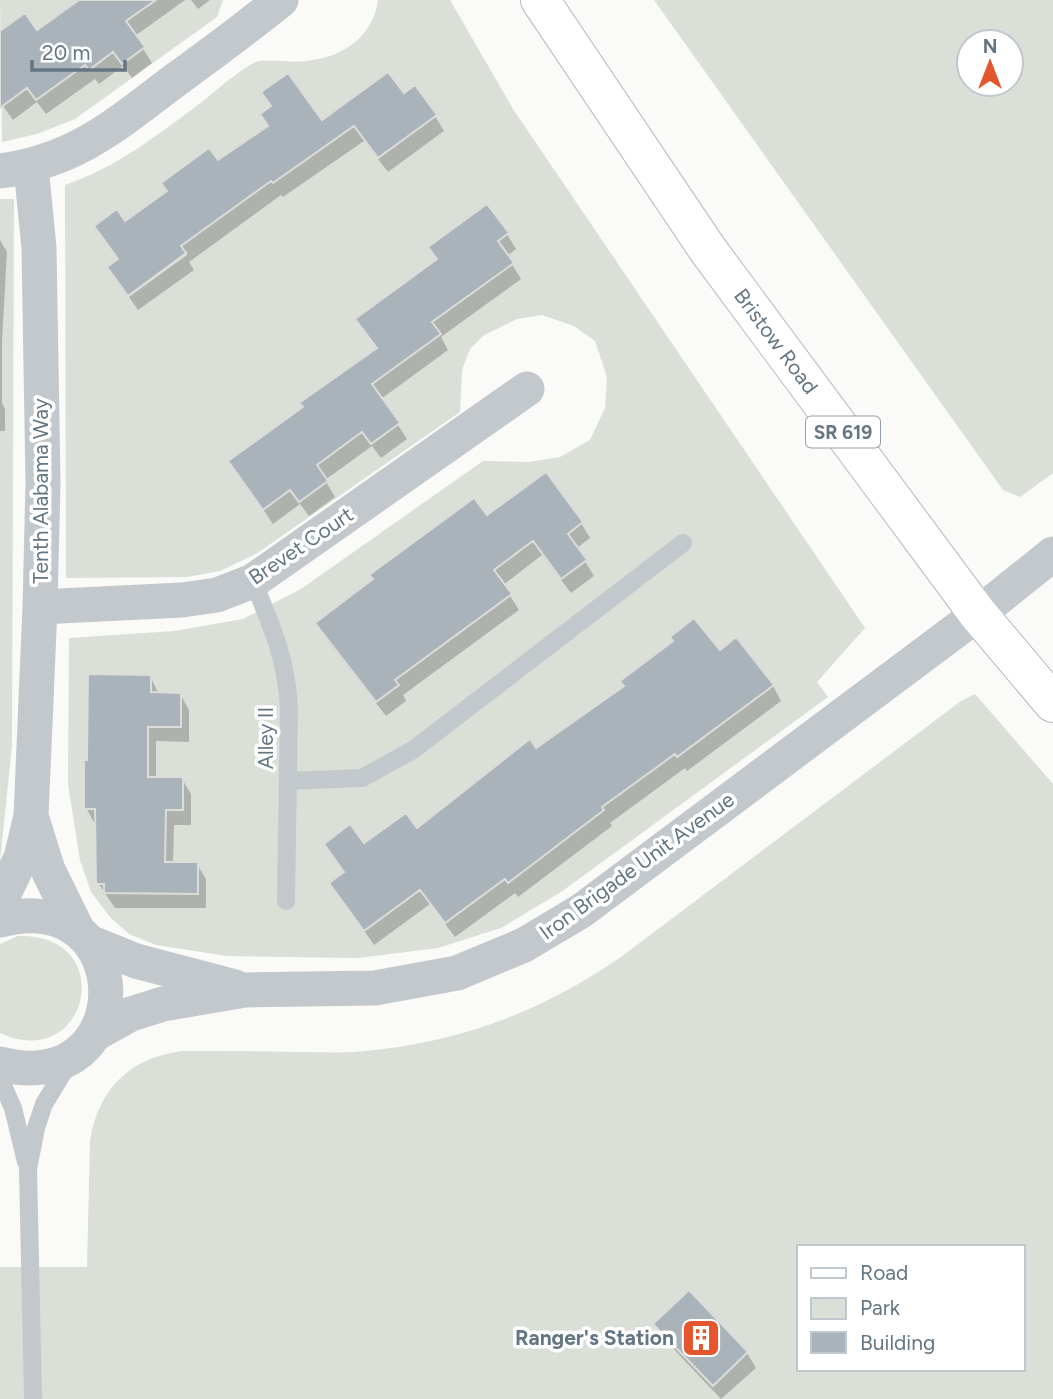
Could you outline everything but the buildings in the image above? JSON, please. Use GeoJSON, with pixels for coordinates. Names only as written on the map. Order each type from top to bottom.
{"type":"FeatureCollection","features":[{"type":"Feature","properties":{"kind":"main road","name":"Bristow Road"},"geometry":{"type":"LineString","coordinates":[[540,0],[708,250],[978,614],[1053,703]]}},
{"type":"Feature","properties":{"kind":"street"},"geometry":{"type":"LineString","coordinates":[[15,169],[70,152],[113,127],[281,0]]}},
{"type":"Feature","properties":{"kind":"street","name":"Tenth Alabama Way"},"geometry":{"type":"LineString","coordinates":[[0,902],[21,858],[30,816],[43,482],[39,248],[15,169]]}},
{"type":"Feature","properties":{"kind":"street","name":"Brevet Court"},"geometry":{"type":"LineString","coordinates":[[40,607],[182,600],[217,595],[253,581],[527,389]]}},
{"type":"Feature","properties":{"kind":"street","name":"Iron Brigade Unit Avenue"},"geometry":{"type":"LineString","coordinates":[[0,1064],[23,1070],[49,1068],[131,1014],[163,1004],[245,990],[375,988],[457,973],[524,945],[581,911],[978,614],[1053,554]]}},
{"type":"Feature","properties":{"kind":"street","name":"Tenth Alabama Way"},"geometry":{"type":"LineString","coordinates":[[30,816],[48,870],[83,936],[102,964],[107,989],[104,1016],[84,1045]]}},
{"type":"Feature","properties":{"kind":"street","name":"Iron Brigade Unit Avenue"},"geometry":{"type":"LineString","coordinates":[[0,920],[22,914],[47,916],[136,961],[245,990]]}},
{"type":"Feature","properties":{"kind":"lane"},"geometry":{"type":"LineString","coordinates":[[288,781],[362,778],[413,750],[683,543]]}},
{"type":"Feature","properties":{"kind":"lane","name":"Alley II"},"geometry":{"type":"LineString","coordinates":[[253,581],[281,649],[288,681],[286,901]]}},
{"type":"Feature","properties":{"kind":"lane"},"geometry":{"type":"LineString","coordinates":[[33,1398],[28,1169],[44,1104],[84,1045]]}},
{"type":"Feature","properties":{"kind":"lane"},"geometry":{"type":"LineString","coordinates":[[0,1079],[13,1108],[28,1169]]}},
{"type":"Feature","properties":{"kind":"green space"},"geometry":{"type":"Polygon","coordinates":[[[0,0],[223,0],[217,17],[75,119],[37,134],[2,142],[0,0]]]}},
{"type":"Feature","properties":{"kind":"green space"},"geometry":{"type":"Polygon","coordinates":[[[378,0],[450,0],[513,109],[865,628],[817,682],[828,697],[561,892],[501,928],[438,948],[358,958],[227,956],[156,945],[129,934],[110,917],[91,892],[80,860],[68,784],[69,638],[174,631],[243,619],[301,589],[483,461],[529,462],[560,457],[590,440],[605,408],[607,377],[595,341],[574,326],[542,315],[517,319],[484,335],[470,349],[462,370],[460,412],[256,554],[220,571],[187,577],[66,578],[65,185],[102,169],[136,149],[254,63],[307,61],[344,50],[363,35],[370,25],[378,0]]]}},
{"type":"Feature","properties":{"kind":"green space"},"geometry":{"type":"Polygon","coordinates":[[[654,0],[1053,0],[1053,473],[1020,497],[1003,490],[654,0]]]}},
{"type":"Feature","properties":{"kind":"green space"},"geometry":{"type":"Polygon","coordinates":[[[0,199],[14,199],[12,746],[0,861],[0,199]]]}},
{"type":"Feature","properties":{"kind":"green space"},"geometry":{"type":"Polygon","coordinates":[[[975,694],[1053,784],[1053,1399],[0,1399],[0,1267],[87,1267],[90,1140],[94,1121],[110,1091],[120,1078],[133,1068],[164,1054],[183,1051],[354,1052],[427,1042],[494,1023],[527,1010],[590,977],[621,957],[961,701],[975,694]]]}},
{"type":"Feature","properties":{"kind":"green space"},"geometry":{"type":"Polygon","coordinates":[[[18,936],[50,941],[71,956],[81,976],[81,999],[72,1020],[55,1035],[31,1040],[0,1033],[0,944],[18,936]]]}},
{"type":"Feature","properties":{"kind":"place","name":"Ranger's Station"},"geometry":{"type":"Point","coordinates":[701,1338]}}]}
